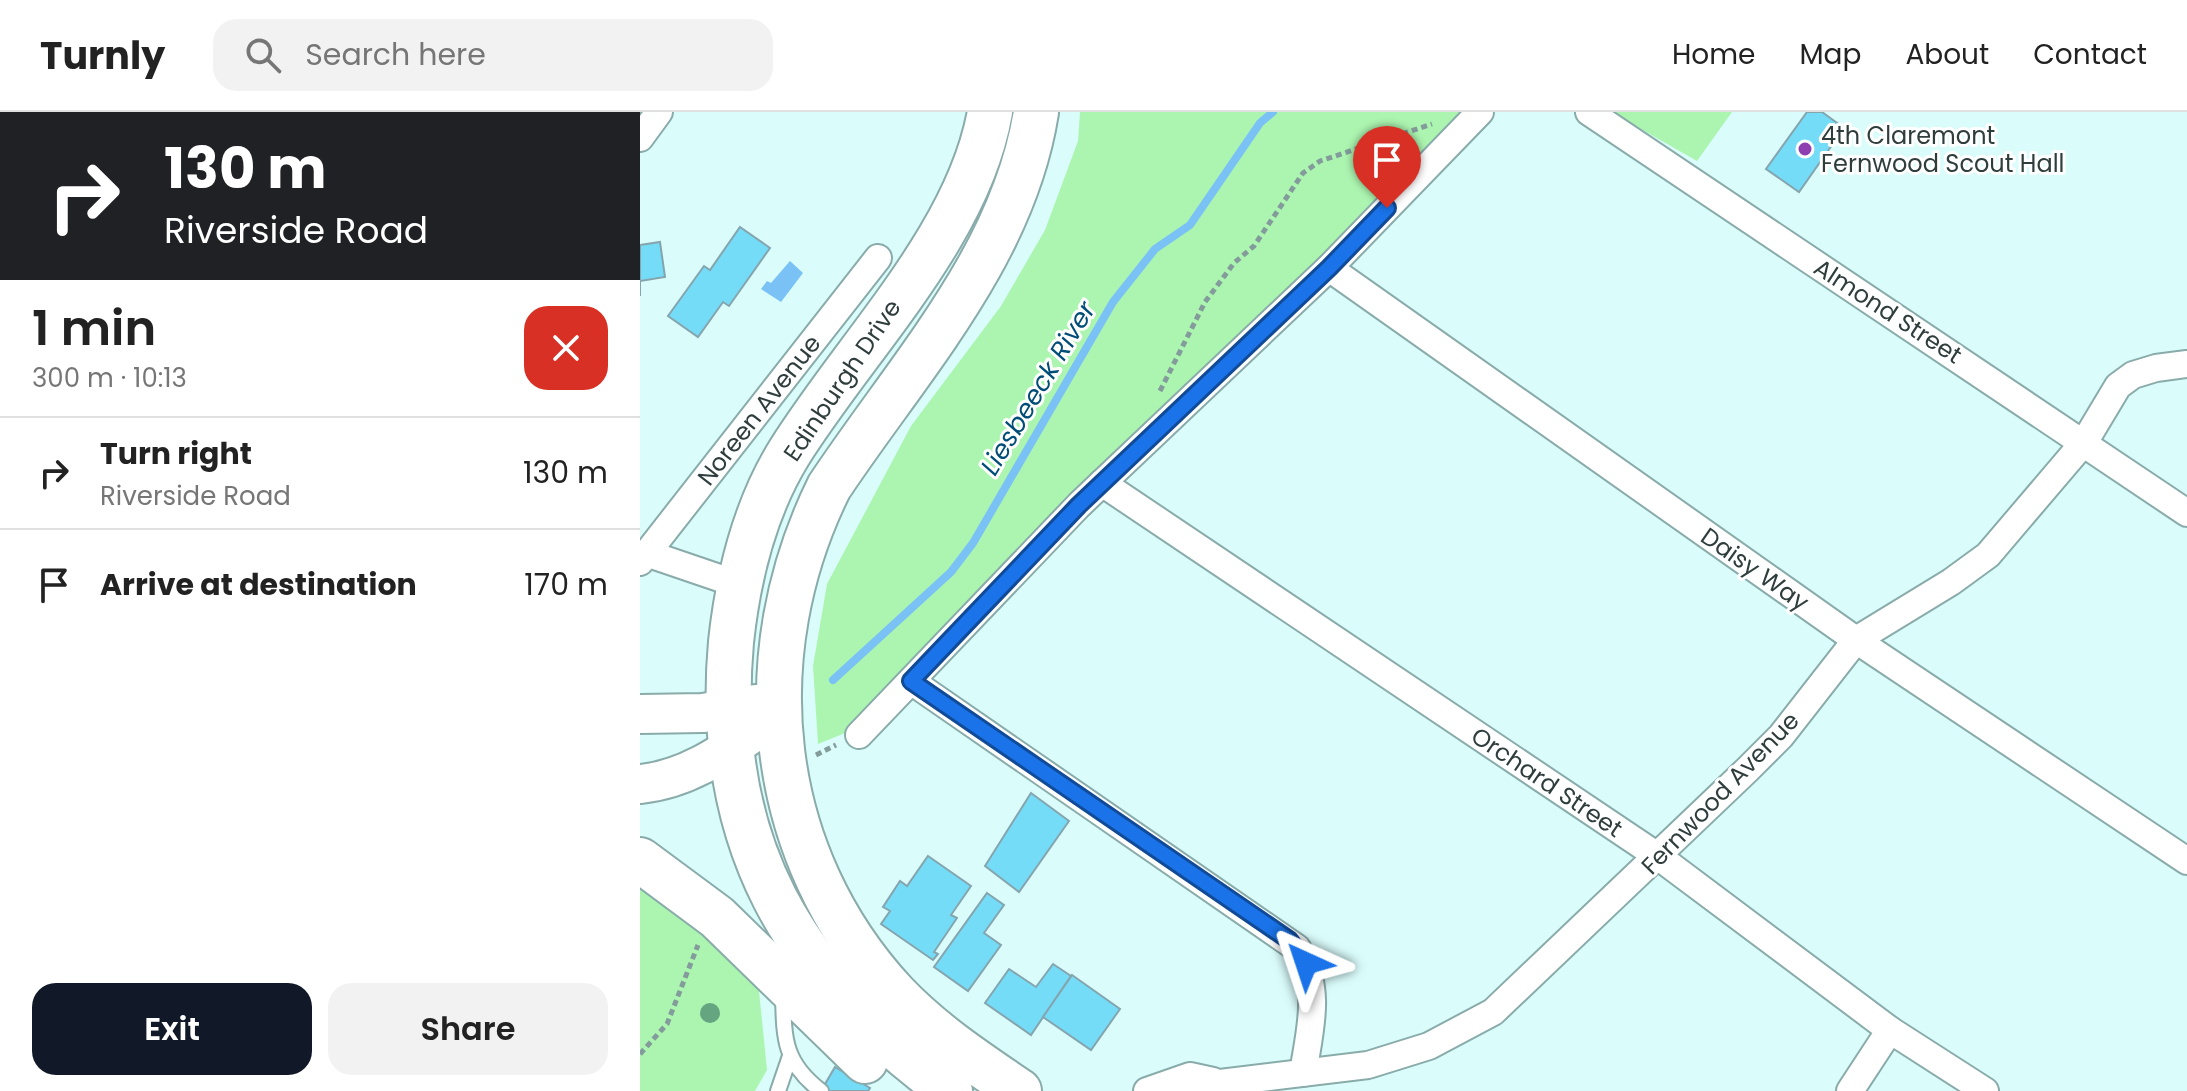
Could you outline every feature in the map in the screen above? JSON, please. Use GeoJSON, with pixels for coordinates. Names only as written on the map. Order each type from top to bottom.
{"type":"FeatureCollection","features":[{"type":"Feature","properties":{"kind":"highway","name":"Edinburgh Drive"},"geometry":{"type":"LineString","coordinates":[[950,1091],[864,1022],[818,970],[777,906],[742,813],[731,728],[730,662],[737,584],[758,520],[786,457],[837,379],[942,235],[975,172],[990,112]]}},
{"type":"Feature","properties":{"kind":"highway","name":"Edinburgh Drive"},"geometry":{"type":"LineString","coordinates":[[1019,1091],[921,1019],[878,975],[844,925],[810,861],[799,829],[783,763],[779,707],[784,618],[812,521],[837,475],[987,259],[1012,201],[1036,112]]}},
{"type":"Feature","properties":{"kind":"highway"},"geometry":{"type":"LineString","coordinates":[[640,860],[717,917],[844,1044],[905,1091]]}},
{"type":"Feature","properties":{"kind":"main road"},"geometry":{"type":"LineString","coordinates":[[640,784],[660,782],[693,771],[731,728],[779,707]]}},
{"type":"Feature","properties":{"kind":"main road"},"geometry":{"type":"LineString","coordinates":[[640,714],[731,728]]}},
{"type":"Feature","properties":{"kind":"street"},"geometry":{"type":"LineString","coordinates":[[640,138],[659,112]]}},
{"type":"Feature","properties":{"kind":"street"},"geometry":{"type":"LineString","coordinates":[[859,735],[1102,483],[1329,268],[1480,112]]}},
{"type":"Feature","properties":{"kind":"street","name":"Almond Street"},"geometry":{"type":"LineString","coordinates":[[1589,112],[2085,441],[2187,513]]}},
{"type":"Feature","properties":{"kind":"street","name":"Noreen Avenue"},"geometry":{"type":"LineString","coordinates":[[643,557],[878,258]]}},
{"type":"Feature","properties":{"kind":"street","name":"Daisy Way"},"geometry":{"type":"LineString","coordinates":[[1329,268],[1856,640],[2187,861]]}},
{"type":"Feature","properties":{"kind":"street","name":"Fernwood Avenue"},"geometry":{"type":"LineString","coordinates":[[1193,1091],[1220,1083],[1368,1065],[1429,1046],[1493,1012],[1659,857],[1781,736],[1856,640],[1951,582],[1988,555],[2085,441],[2118,386],[2133,375],[2187,364]]}},
{"type":"Feature","properties":{"kind":"street","name":"Orchard Street"},"geometry":{"type":"LineString","coordinates":[[1102,483],[1659,857],[1890,1030],[1985,1091]]}},
{"type":"Feature","properties":{"kind":"street"},"geometry":{"type":"LineString","coordinates":[[643,557],[737,584]]}},
{"type":"Feature","properties":{"kind":"street"},"geometry":{"type":"LineString","coordinates":[[911,681],[1297,948],[1306,963],[1314,995],[1303,1073]]}},
{"type":"Feature","properties":{"kind":"street"},"geometry":{"type":"LineString","coordinates":[[1850,1091],[1890,1030]]}},
{"type":"Feature","properties":{"kind":"street","name":"Fernwood Avenue"},"geometry":{"type":"LineString","coordinates":[[1147,1091],[1190,1076],[1220,1083]]}},
{"type":"Feature","properties":{"kind":"lane"},"geometry":{"type":"LineString","coordinates":[[783,983],[785,1044],[806,1080],[821,1091]]}},
{"type":"Feature","properties":{"kind":"lane"},"geometry":{"type":"LineString","coordinates":[[778,1091],[790,1056]]}},
{"type":"Feature","properties":{"kind":"path"},"geometry":{"type":"LineString","coordinates":[[1148,439],[1157,398],[1205,302],[1234,263],[1254,246],[1303,173],[1320,161],[1427,127],[1439,120]]}},
{"type":"Feature","properties":{"kind":"path"},"geometry":{"type":"LineString","coordinates":[[808,759],[859,735]]}},
{"type":"Feature","properties":{"kind":"path"},"geometry":{"type":"LineString","coordinates":[[640,1054],[667,1024],[704,933]]}},
{"type":"Feature","properties":{"kind":"green space"},"geometry":{"type":"Polygon","coordinates":[[[1080,112],[1468,112],[855,729],[818,744],[813,666],[827,584],[911,426],[1001,306],[1045,230],[1078,141],[1080,112]]]}},
{"type":"Feature","properties":{"kind":"green space"},"geometry":{"type":"Polygon","coordinates":[[[1611,112],[1732,112],[1697,161],[1611,112]]]}},
{"type":"Feature","properties":{"kind":"green space"},"geometry":{"type":"Polygon","coordinates":[[[640,874],[758,981],[767,1070],[755,1091],[640,1091],[640,874]]]}},
{"type":"Feature","properties":{"kind":"water"},"geometry":{"type":"Polygon","coordinates":[[[790,261],[803,273],[781,302],[761,289],[767,281],[771,283],[790,261]]]}},
{"type":"Feature","properties":{"kind":"building","name":"4th Claremont Fernwood Scout Hall"},"geometry":{"type":"Polygon","coordinates":[[[1807,112],[1822,112],[1844,128],[1799,192],[1766,169],[1807,112]]]}},
{"type":"Feature","properties":{"kind":"building"},"geometry":{"type":"Polygon","coordinates":[[[740,227],[770,248],[729,306],[723,302],[698,337],[668,316],[704,266],[710,270],[740,227]]]}},
{"type":"Feature","properties":{"kind":"building"},"geometry":{"type":"Polygon","coordinates":[[[660,242],[665,277],[640,281],[640,245],[660,242]]]}},
{"type":"Feature","properties":{"kind":"building"},"geometry":{"type":"Polygon","coordinates":[[[1031,793],[1069,821],[1019,892],[985,866],[1031,793]]]}},
{"type":"Feature","properties":{"kind":"building"},"geometry":{"type":"Polygon","coordinates":[[[928,856],[971,886],[951,915],[957,918],[934,952],[938,954],[933,960],[881,924],[890,911],[883,907],[900,881],[907,886],[928,856]]]}},
{"type":"Feature","properties":{"kind":"building"},"geometry":{"type":"Polygon","coordinates":[[[987,893],[1004,905],[984,933],[1001,945],[968,991],[934,967],[987,893]]]}},
{"type":"Feature","properties":{"kind":"building"},"geometry":{"type":"Polygon","coordinates":[[[1053,964],[1071,976],[1031,1035],[985,1003],[1009,969],[1036,987],[1053,964]]]}},
{"type":"Feature","properties":{"kind":"building"},"geometry":{"type":"Polygon","coordinates":[[[1072,975],[1120,1009],[1091,1050],[1043,1017],[1072,975]]]}},
{"type":"Feature","properties":{"kind":"building"},"geometry":{"type":"Polygon","coordinates":[[[835,1067],[870,1088],[868,1091],[821,1091],[835,1067]]]}},
{"type":"Feature","properties":{"kind":"waterway","name":"Liesbeeck River"},"geometry":{"type":"LineString","coordinates":[[833,680],[951,572],[973,543],[1113,302],[1155,249],[1190,225],[1260,123],[1273,112]]}},
{"type":"Feature","properties":{"kind":"place","name":"4th Claremont Fernwood Scout Hall"},"geometry":{"type":"Point","coordinates":[1805,149]}},
{"type":"Feature","properties":{"kind":"route"},"geometry":{"type":"LineString","coordinates":[[1306,963],[1289,940],[911,681],[1079,505],[1329,268],[1387,208]]}}]}
